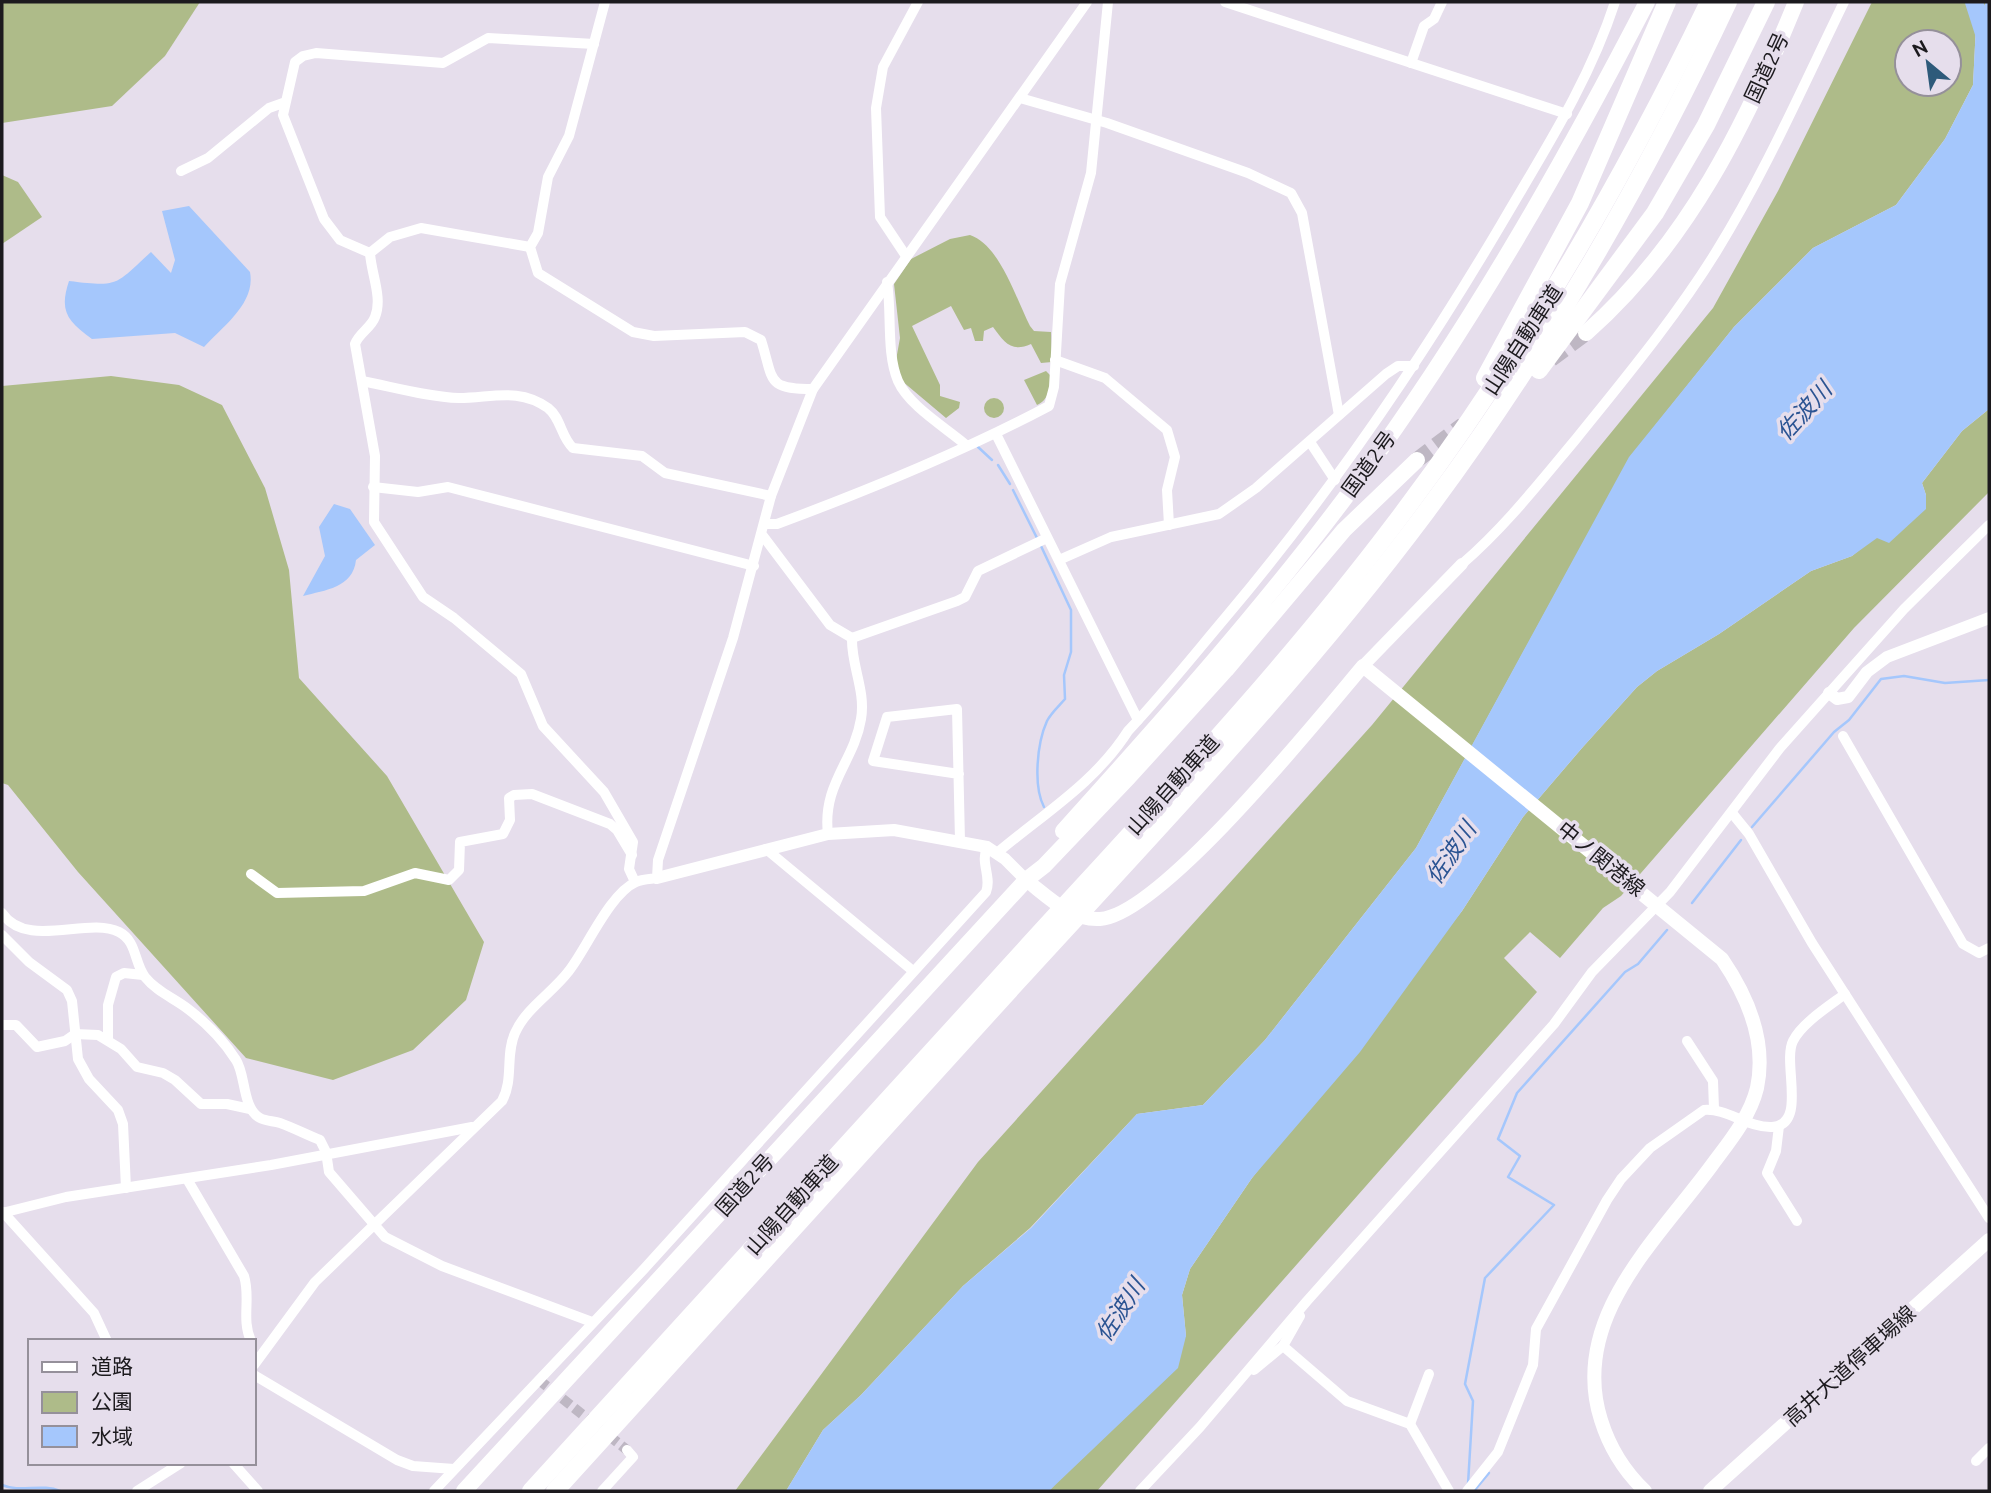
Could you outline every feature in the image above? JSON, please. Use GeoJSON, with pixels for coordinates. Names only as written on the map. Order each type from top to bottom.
{"type":"FeatureCollection","features":[{"type":"Feature","properties":{"kind":"highway","name":"国道2号"},"geometry":{"type":"LineString","coordinates":[[1026,880],[1037,860],[1243,628],[1358,481],[1435,368],[1533,214],[1647,2]]}},
{"type":"Feature","properties":{"kind":"highway"},"geometry":{"type":"LineString","coordinates":[[1391,530],[1495,362],[1559,245],[1609,141],[1667,2]]}},
{"type":"Feature","properties":{"kind":"highway","name":"山陽自動車道"},"geometry":{"type":"LineString","coordinates":[[555,1491],[1086,894],[1307,659],[1385,564],[1463,461],[1523,375],[1617,219],[1693,55],[1709,2]]}},
{"type":"Feature","properties":{"kind":"highway","name":"山陽自動車道"},"geometry":{"type":"LineString","coordinates":[[1086,894],[1391,530],[1486,398],[1551,299],[1693,55],[1728,2]]}},
{"type":"Feature","properties":{"kind":"highway"},"geometry":{"type":"LineString","coordinates":[[1463,461],[1492,434],[1655,213],[1706,125],[1766,2]]}},
{"type":"Feature","properties":{"kind":"highway","name":"国道2号"},"geometry":{"type":"LineString","coordinates":[[1586,333],[1645,275],[1698,202],[1754,98],[1796,2]]}},
{"type":"Feature","properties":{"kind":"highway","name":"国道2号"},"geometry":{"type":"LineString","coordinates":[[464,1491],[1026,880],[1044,866],[1129,777],[1226,670],[1344,530],[1417,460]]}},
{"type":"Feature","properties":{"kind":"highway","name":"山陽自動車道"},"geometry":{"type":"LineString","coordinates":[[531,1491],[1058,925]]}},
{"type":"Feature","properties":{"kind":"main road"},"geometry":{"type":"LineString","coordinates":[[1026,880],[1066,911],[1091,920],[1115,916],[1134,905],[1185,862],[1248,800],[1363,666]]}},
{"type":"Feature","properties":{"kind":"main road","name":"中ノ関港線"},"geometry":{"type":"LineString","coordinates":[[1363,666],[1722,959],[1749,1006],[1759,1046],[1760,1064],[1757,1088],[1743,1120],[1632,1271],[1614,1298],[1600,1330],[1594,1360],[1597,1408],[1617,1458],[1645,1491]]}},
{"type":"Feature","properties":{"kind":"main road","name":"高井大道停車場線"},"geometry":{"type":"LineString","coordinates":[[1710,1491],[1989,1240]]}},
{"type":"Feature","properties":{"kind":"street"},"geometry":{"type":"LineString","coordinates":[[605,2],[569,136],[548,177],[538,233],[530,247],[535,267],[543,277],[634,332],[654,336],[745,332],[755,335],[761,340],[775,382],[785,389],[813,388]]}},
{"type":"Feature","properties":{"kind":"street"},"geometry":{"type":"LineString","coordinates":[[906,256],[880,217],[876,108],[883,67],[918,2]]}},
{"type":"Feature","properties":{"kind":"street"},"geometry":{"type":"LineString","coordinates":[[657,878],[658,860],[754,566],[771,496],[813,388],[1087,2]]}},
{"type":"Feature","properties":{"kind":"street"},"geometry":{"type":"LineString","coordinates":[[766,524],[777,524],[843,500],[996,434],[1049,406],[1054,387],[1060,284],[1091,173],[1094,119],[1108,2]]}},
{"type":"Feature","properties":{"kind":"street"},"geometry":{"type":"LineString","coordinates":[[1225,2],[1567,114]]}},
{"type":"Feature","properties":{"kind":"street"},"geometry":{"type":"LineString","coordinates":[[1411,63],[1424,26],[1434,19],[1442,2]]}},
{"type":"Feature","properties":{"kind":"street"},"geometry":{"type":"LineString","coordinates":[[435,1491],[986,892],[988,882],[982,858],[1082,787],[1261,577],[1335,480],[1414,366],[1567,114],[1606,31],[1615,2]]}},
{"type":"Feature","properties":{"kind":"street"},"geometry":{"type":"LineString","coordinates":[[1363,666],[1462,564],[1491,540],[1632,370],[1693,287],[1738,215],[1844,2]]}},
{"type":"Feature","properties":{"kind":"street"},"geometry":{"type":"LineString","coordinates":[[370,253],[340,240],[324,219],[283,115],[283,103],[295,62],[303,56],[316,53],[443,63],[488,38],[594,44]]}},
{"type":"Feature","properties":{"kind":"street"},"geometry":{"type":"LineString","coordinates":[[1020,98],[1181,148],[1291,193],[1302,213],[1339,415]]}},
{"type":"Feature","properties":{"kind":"street"},"geometry":{"type":"LineString","coordinates":[[181,171],[208,158],[269,108],[283,103]]}},
{"type":"Feature","properties":{"kind":"street"},"geometry":{"type":"LineString","coordinates":[[530,247],[421,228],[402,231],[373,248],[370,253],[377,305],[375,317],[359,334],[355,344],[375,456],[374,522],[415,588],[521,674],[543,726],[604,792],[633,842],[629,869],[635,882]]}},
{"type":"Feature","properties":{"kind":"street"},"geometry":{"type":"LineString","coordinates":[[887,282],[892,312],[892,356],[900,384],[914,400],[966,445]]}},
{"type":"Feature","properties":{"kind":"street"},"geometry":{"type":"LineString","coordinates":[[1055,360],[1105,378],[1167,430],[1175,457],[1167,490],[1169,525]]}},
{"type":"Feature","properties":{"kind":"street"},"geometry":{"type":"LineString","coordinates":[[1059,560],[1111,537],[1219,514],[1256,488],[1386,374],[1398,366],[1414,366]]}},
{"type":"Feature","properties":{"kind":"street"},"geometry":{"type":"LineString","coordinates":[[362,381],[458,398],[508,394],[528,397],[549,409],[558,419],[565,440],[573,448],[642,456],[665,473],[771,496]]}},
{"type":"Feature","properties":{"kind":"street"},"geometry":{"type":"LineString","coordinates":[[996,434],[1139,719]]}},
{"type":"Feature","properties":{"kind":"street"},"geometry":{"type":"LineString","coordinates":[[1310,442],[1335,480]]}},
{"type":"Feature","properties":{"kind":"street"},"geometry":{"type":"LineString","coordinates":[[373,487],[418,492],[447,487],[754,566]]}},
{"type":"Feature","properties":{"kind":"street"},"geometry":{"type":"LineString","coordinates":[[1140,1491],[1554,1024],[1612,946],[1658,905],[1732,813],[1772,757],[1904,609],[1989,525]]}},
{"type":"Feature","properties":{"kind":"street"},"geometry":{"type":"LineString","coordinates":[[763,536],[830,625],[852,638],[861,689],[861,719],[827,804],[828,834]]}},
{"type":"Feature","properties":{"kind":"street"},"geometry":{"type":"LineString","coordinates":[[852,638],[965,597],[978,571],[1048,538]]}},
{"type":"Feature","properties":{"kind":"street"},"geometry":{"type":"LineString","coordinates":[[1829,693],[1842,700],[1849,697],[1867,672],[1887,657],[1989,618]]}},
{"type":"Feature","properties":{"kind":"street"},"geometry":{"type":"LineString","coordinates":[[959,774],[873,761],[887,717],[957,709],[959,774],[960,841]]}},
{"type":"Feature","properties":{"kind":"street"},"geometry":{"type":"LineString","coordinates":[[1843,736],[1963,943],[1979,953],[1989,948]]}},
{"type":"Feature","properties":{"kind":"street"},"geometry":{"type":"LineString","coordinates":[[251,874],[277,893],[364,891],[415,873],[449,880],[459,870],[460,842],[503,834],[508,828],[509,798],[521,794],[532,794],[610,824],[617,830],[632,856]]}},
{"type":"Feature","properties":{"kind":"street"},"geometry":{"type":"LineString","coordinates":[[1732,813],[1749,834],[1845,994],[1989,1218]]}},
{"type":"Feature","properties":{"kind":"street"},"geometry":{"type":"LineString","coordinates":[[256,1356],[315,1282],[472,1127],[493,1110],[507,1091],[510,1046],[520,1023],[569,971],[594,928],[635,882],[828,834],[894,830],[960,841],[992,850],[1026,880]]}},
{"type":"Feature","properties":{"kind":"street"},"geometry":{"type":"LineString","coordinates":[[766,849],[913,971]]}},
{"type":"Feature","properties":{"kind":"street"},"geometry":{"type":"LineString","coordinates":[[2,913],[12,924],[22,927],[61,932],[102,928],[118,931],[128,938],[143,975],[158,990],[188,1009],[231,1052],[239,1064],[250,1109],[259,1118],[320,1140],[326,1152],[329,1172],[385,1237],[411,1253],[592,1322]]}},
{"type":"Feature","properties":{"kind":"street"},"geometry":{"type":"LineString","coordinates":[[2,935],[29,962],[67,990],[72,1001],[78,1059],[89,1079],[118,1110],[123,1124],[126,1188]]}},
{"type":"Feature","properties":{"kind":"street"},"geometry":{"type":"LineString","coordinates":[[108,1039],[111,988],[116,977],[124,973],[143,975]]}},
{"type":"Feature","properties":{"kind":"street"},"geometry":{"type":"LineString","coordinates":[[1467,1491],[1498,1452],[1533,1364],[1536,1329],[1621,1179],[1650,1148],[1692,1115],[1714,1109],[1769,1128],[1779,1126],[1788,1119],[1792,1110],[1789,1064],[1793,1041],[1801,1030],[1845,994]]}},
{"type":"Feature","properties":{"kind":"street"},"geometry":{"type":"LineString","coordinates":[[2,1025],[16,1025],[37,1047],[65,1041],[75,1034],[85,1032],[108,1039],[137,1067],[169,1077],[201,1104],[227,1104],[250,1109]]}},
{"type":"Feature","properties":{"kind":"street"},"geometry":{"type":"LineString","coordinates":[[1687,1041],[1713,1081],[1714,1109]]}},
{"type":"Feature","properties":{"kind":"street"},"geometry":{"type":"LineString","coordinates":[[1779,1126],[1776,1151],[1767,1173],[1797,1221]]}},
{"type":"Feature","properties":{"kind":"street"},"geometry":{"type":"LineString","coordinates":[[106,1339],[94,1312],[3,1212],[66,1197],[187,1179],[472,1127]]}},
{"type":"Feature","properties":{"kind":"street"},"geometry":{"type":"LineString","coordinates":[[187,1179],[244,1276],[247,1286],[244,1326],[250,1339]]}},
{"type":"Feature","properties":{"kind":"street"},"geometry":{"type":"LineString","coordinates":[[1245,1373],[1254,1370],[1283,1346],[1304,1305]]}},
{"type":"Feature","properties":{"kind":"street"},"geometry":{"type":"LineString","coordinates":[[1283,1346],[1347,1401],[1410,1424],[1449,1491]]}},
{"type":"Feature","properties":{"kind":"street"},"geometry":{"type":"LineString","coordinates":[[1410,1424],[1429,1374]]}},
{"type":"Feature","properties":{"kind":"street"},"geometry":{"type":"LineString","coordinates":[[256,1376],[397,1460],[413,1466],[454,1469]]}},
{"type":"Feature","properties":{"kind":"street"},"geometry":{"type":"LineString","coordinates":[[1976,1461],[1989,1448]]}},
{"type":"Feature","properties":{"kind":"street"},"geometry":{"type":"LineString","coordinates":[[602,1491],[633,1457],[627,1450]]}},
{"type":"Feature","properties":{"kind":"street"},"geometry":{"type":"LineString","coordinates":[[137,1491],[178,1465]]}},
{"type":"Feature","properties":{"kind":"street"},"geometry":{"type":"LineString","coordinates":[[235,1465],[258,1491]]}},
{"type":"Feature","properties":{"kind":"green space"},"geometry":{"type":"Polygon","coordinates":[[[2,2],[200,2],[165,56],[112,106],[2,123],[2,2]]]}},
{"type":"Feature","properties":{"kind":"green space"},"geometry":{"type":"Polygon","coordinates":[[[1872,2],[1986,2],[1976,25],[1973,85],[1945,139],[1896,205],[1813,248],[1734,327],[1630,457],[1416,848],[1265,1040],[1203,1105],[1137,1114],[1030,1228],[963,1286],[861,1395],[823,1430],[786,1491],[735,1491],[978,1162],[1372,725],[1713,308],[1778,191],[1872,2]]]}},
{"type":"Feature","properties":{"kind":"green space"},"geometry":{"type":"Polygon","coordinates":[[[2,175],[18,182],[42,217],[2,244],[2,175]]]}},
{"type":"Feature","properties":{"kind":"green space"},"geometry":{"type":"Polygon","coordinates":[[[970,235],[981,241],[998,261],[1034,331],[1051,332],[1052,362],[1041,363],[1031,344],[1013,347],[993,327],[984,331],[983,341],[975,341],[971,328],[964,330],[951,306],[912,326],[940,385],[940,396],[960,402],[959,408],[946,418],[902,381],[896,360],[900,338],[894,284],[911,259],[950,239],[970,235]]]}},
{"type":"Feature","properties":{"kind":"green space"},"geometry":{"type":"Polygon","coordinates":[[[1046,371],[1051,376],[1049,389],[1044,400],[1037,405],[1024,380],[1046,371]]]}},
{"type":"Feature","properties":{"kind":"green space"},"geometry":{"type":"Polygon","coordinates":[[[111,376],[179,385],[222,405],[265,488],[289,570],[299,678],[387,776],[484,942],[466,1000],[413,1050],[333,1080],[246,1058],[78,872],[8,785],[2,783],[2,386],[111,376]]]}},
{"type":"Feature","properties":{"kind":"green space"},"geometry":{"type":"Polygon","coordinates":[[[994,398],[1001,401],[1004,408],[1001,415],[994,418],[987,415],[984,408],[987,401],[994,398]]]}},
{"type":"Feature","properties":{"kind":"green space"},"geometry":{"type":"Polygon","coordinates":[[[1989,409],[1989,492],[1854,628],[1621,896],[1603,908],[1560,958],[1530,932],[1504,958],[1537,992],[1097,1491],[1049,1491],[1186,1336],[1182,1295],[1190,1269],[1252,1178],[1462,911],[1523,817],[1582,748],[1637,687],[1657,671],[1719,634],[1811,571],[1852,556],[1926,495],[1922,483],[1962,431],[1989,409]]]}},
{"type":"Feature","properties":{"kind":"water","name":"佐波川"},"geometry":{"type":"Polygon","coordinates":[[[1986,2],[1989,2],[1989,409],[1962,431],[1922,483],[1926,495],[1926,509],[1889,543],[1877,538],[1852,556],[1811,571],[1719,634],[1657,671],[1637,687],[1582,748],[1523,817],[1462,911],[1360,1052],[1252,1178],[1190,1269],[1182,1295],[1186,1336],[1178,1368],[1049,1491],[786,1491],[823,1430],[861,1395],[963,1286],[1031,1228],[1137,1114],[1203,1105],[1265,1040],[1416,848],[1629,457],[1734,327],[1813,248],[1896,205],[1945,139],[1973,85],[1976,25],[1986,2]]]}},
{"type":"Feature","properties":{"kind":"water"},"geometry":{"type":"Polygon","coordinates":[[[189,206],[250,272],[248,294],[228,322],[204,347],[175,333],[92,339],[76,327],[65,308],[69,281],[98,284],[115,281],[130,272],[151,252],[171,273],[175,260],[162,211],[189,206]]]}},
{"type":"Feature","properties":{"kind":"water"},"geometry":{"type":"Polygon","coordinates":[[[334,504],[350,509],[375,545],[356,560],[350,577],[344,582],[303,596],[325,556],[319,527],[334,504]]]}},
{"type":"Feature","properties":{"kind":"waterway"},"geometry":{"type":"LineString","coordinates":[[1974,2],[1989,49]]}},
{"type":"Feature","properties":{"kind":"waterway"},"geometry":{"type":"LineString","coordinates":[[978,447],[992,460]]}},
{"type":"Feature","properties":{"kind":"waterway"},"geometry":{"type":"LineString","coordinates":[[998,465],[1010,484]]}},
{"type":"Feature","properties":{"kind":"waterway"},"geometry":{"type":"LineString","coordinates":[[1013,490],[1038,540]]}},
{"type":"Feature","properties":{"kind":"waterway"},"geometry":{"type":"LineString","coordinates":[[1041,546],[1071,610],[1071,652],[1064,675],[1065,699],[1047,721],[1039,752],[1038,788],[1044,807]]}},
{"type":"Feature","properties":{"kind":"waterway"},"geometry":{"type":"LineString","coordinates":[[1752,827],[1834,732],[1849,720],[1881,679],[1904,676],[1945,683],[1989,680]]}},
{"type":"Feature","properties":{"kind":"waterway"},"geometry":{"type":"LineString","coordinates":[[1692,903],[1741,840]]}},
{"type":"Feature","properties":{"kind":"waterway"},"geometry":{"type":"LineString","coordinates":[[1468,1484],[1473,1401],[1465,1384],[1485,1278],[1554,1205],[1508,1177],[1520,1156],[1498,1139],[1517,1093],[1625,972],[1638,964],[1667,930]]}},
{"type":"Feature","properties":{"kind":"waterway"},"geometry":{"type":"LineString","coordinates":[[1474,1491],[1489,1473]]}},
{"type":"Feature","properties":{"kind":"waterway"},"geometry":{"type":"LineString","coordinates":[[2,1485],[60,1491]]}},
{"type":"Feature","properties":{"kind":"tunnel"},"geometry":{"type":"LineString","coordinates":[[1551,359],[1586,333]]}},
{"type":"Feature","properties":{"kind":"tunnel"},"geometry":{"type":"LineString","coordinates":[[1417,460],[1463,425]]}},
{"type":"Feature","properties":{"kind":"tunnel"},"geometry":{"type":"LineString","coordinates":[[539,1380],[627,1450]]}}]}
